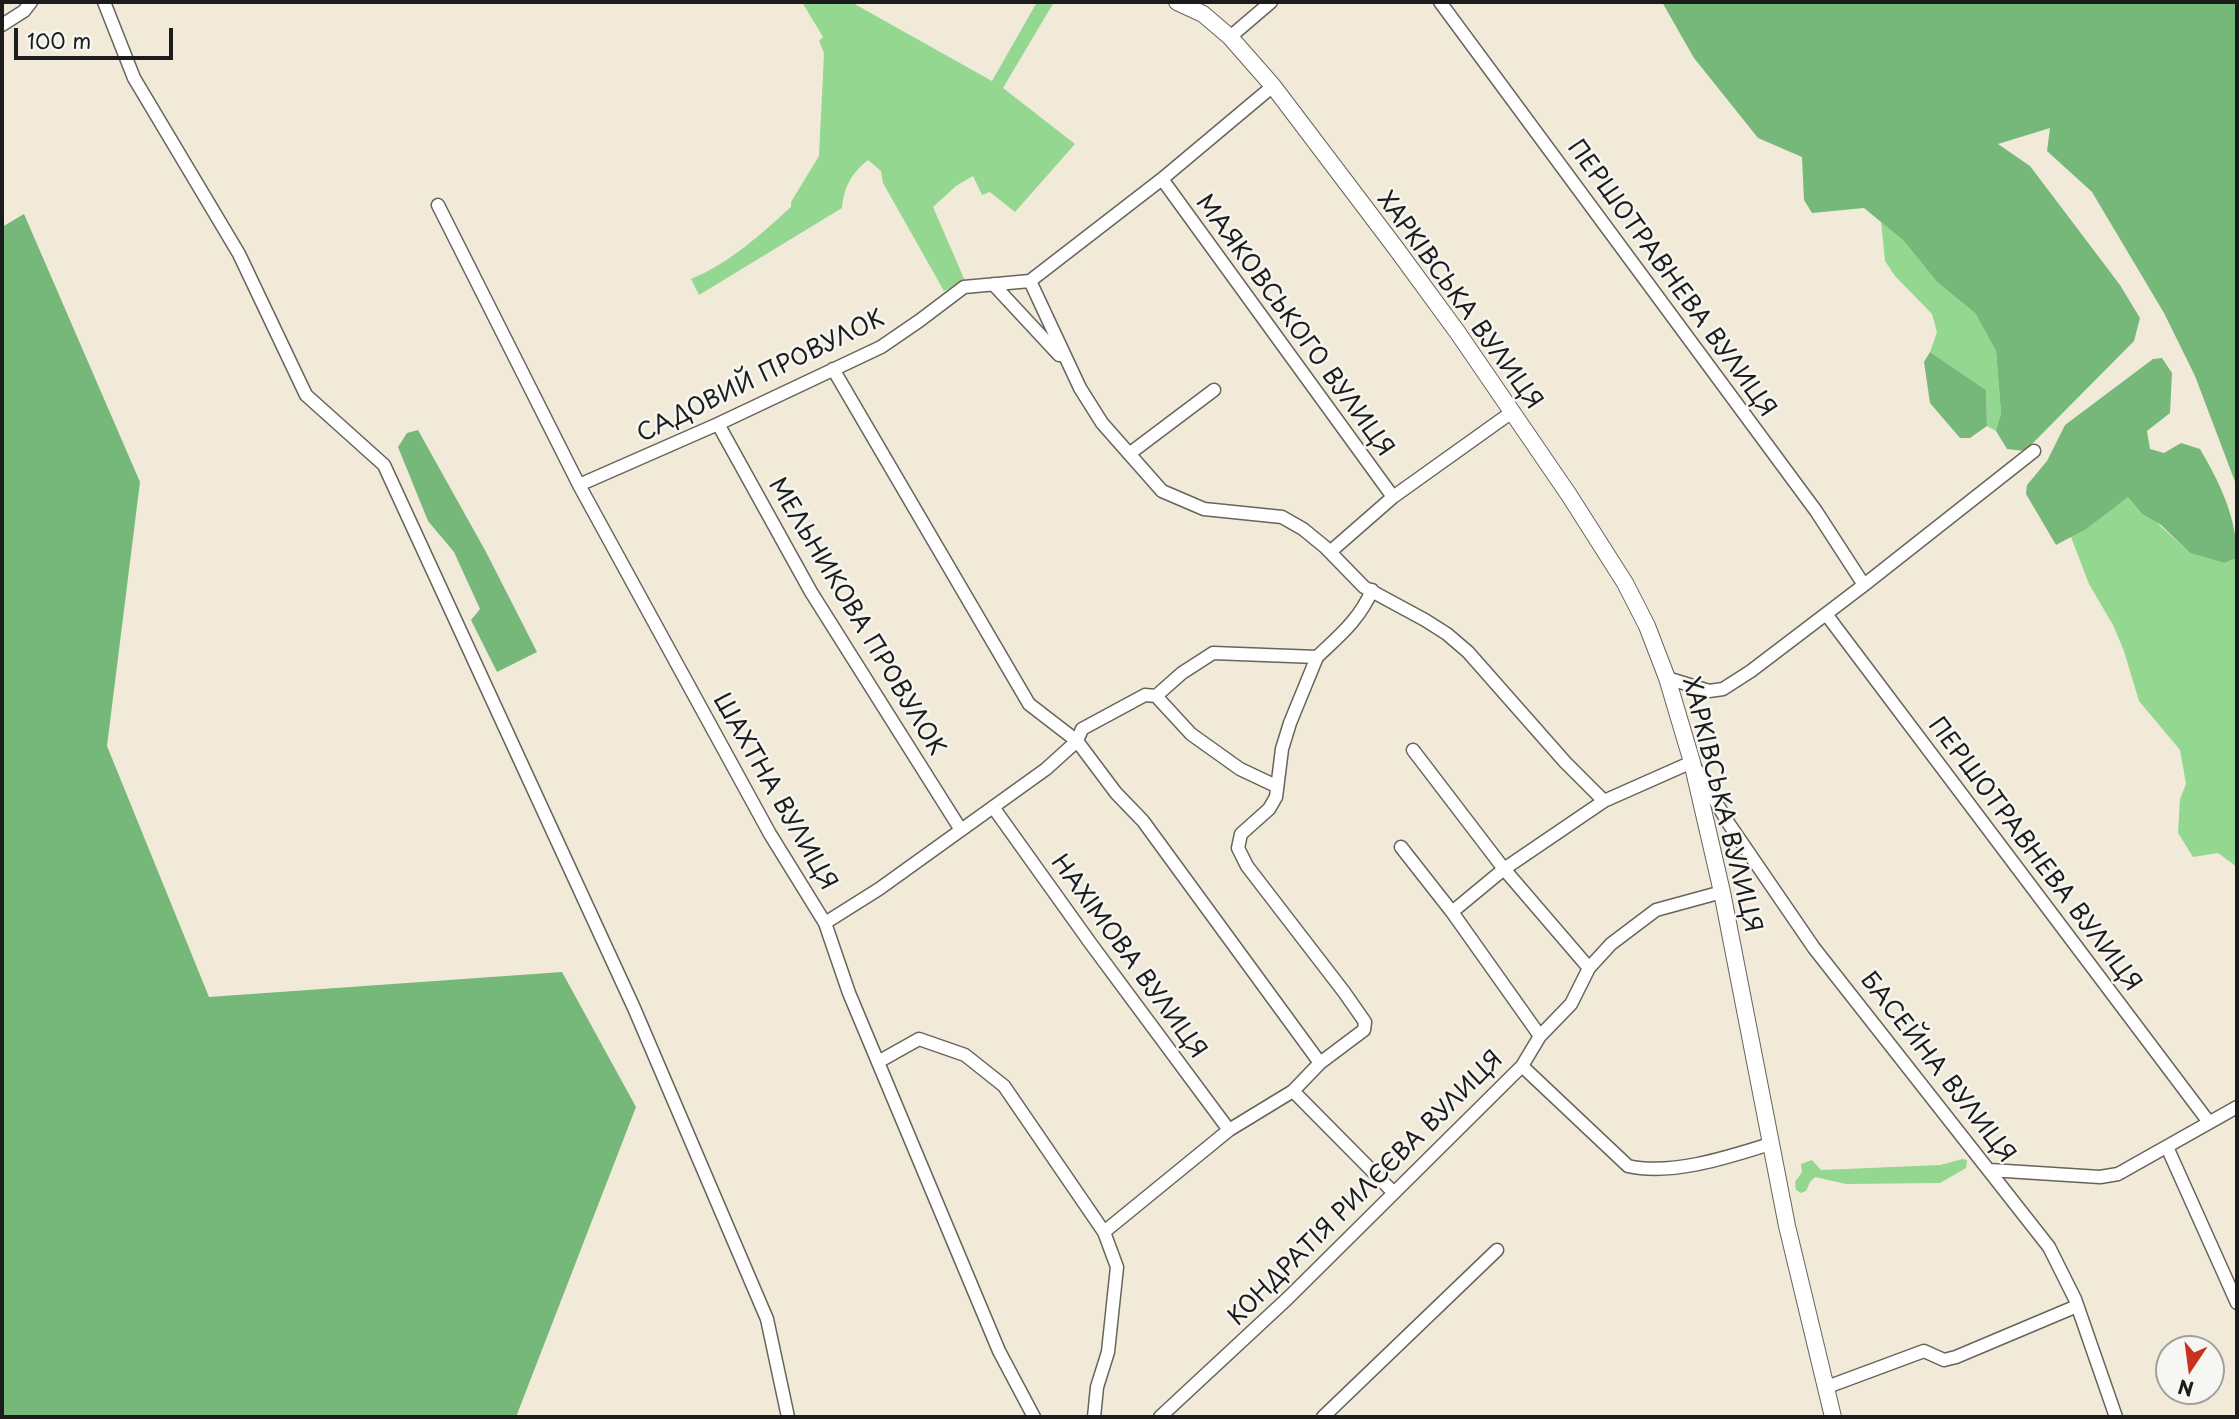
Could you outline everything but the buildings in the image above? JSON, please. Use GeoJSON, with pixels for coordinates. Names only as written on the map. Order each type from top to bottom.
{"type":"FeatureCollection","features":[{"type":"Feature","properties":{"kind":"main road","name":"ХАРКІВСЬКА ВУЛИЦЯ"},"geometry":{"type":"LineString","coordinates":[[1177,2],[1203,14],[1230,37],[1273,86],[1395,247],[1512,412],[1625,583],[1647,626],[1667,678],[1692,762],[1722,892],[1787,1226],[1833,1417]]}},
{"type":"Feature","properties":{"kind":"street"},"geometry":{"type":"LineString","coordinates":[[2,25],[24,11],[31,2]]}},
{"type":"Feature","properties":{"kind":"street"},"geometry":{"type":"LineString","coordinates":[[104,2],[134,78],[239,254],[306,395],[384,466],[634,1008],[767,1320],[788,1417]]}},
{"type":"Feature","properties":{"kind":"street"},"geometry":{"type":"LineString","coordinates":[[1230,37],[1271,2]]}},
{"type":"Feature","properties":{"kind":"street","name":"ПЕРШОТРАВНЕВА ВУЛИЦЯ"},"geometry":{"type":"LineString","coordinates":[[1440,2],[1816,512],[1864,585]]}},
{"type":"Feature","properties":{"kind":"street"},"geometry":{"type":"LineString","coordinates":[[1273,86],[1162,179],[1030,281],[1068,364],[1102,423],[1162,491],[1204,509],[1282,517],[1303,528],[1352,577],[1436,627],[1468,652],[1565,762],[1604,801]]}},
{"type":"Feature","properties":{"kind":"street","name":"МАЯКОВСЬКОГО ВУЛИЦЯ"},"geometry":{"type":"LineString","coordinates":[[1162,179],[1393,497]]}},
{"type":"Feature","properties":{"kind":"street","name":"ШАХТНА ВУЛИЦЯ"},"geometry":{"type":"LineString","coordinates":[[438,205],[579,485],[770,834],[825,923],[849,993],[999,1351],[1034,1417]]}},
{"type":"Feature","properties":{"kind":"street","name":"САДОВИЙ ПРОВУЛОК"},"geometry":{"type":"LineString","coordinates":[[579,485],[718,424],[881,347],[964,287],[1030,281]]}},
{"type":"Feature","properties":{"kind":"street"},"geometry":{"type":"LineString","coordinates":[[993,284],[1068,364]]}},
{"type":"Feature","properties":{"kind":"street"},"geometry":{"type":"LineString","coordinates":[[833,369],[1029,704],[1077,741],[1116,793],[1143,821],[1320,1063]]}},
{"type":"Feature","properties":{"kind":"street"},"geometry":{"type":"LineString","coordinates":[[1129,454],[1214,390]]}},
{"type":"Feature","properties":{"kind":"street"},"geometry":{"type":"LineString","coordinates":[[1329,552],[1393,497],[1512,412]]}},
{"type":"Feature","properties":{"kind":"street","name":"МЕЛЬНИКОВА ПРОВУЛОК"},"geometry":{"type":"LineString","coordinates":[[718,424],[811,592],[961,830]]}},
{"type":"Feature","properties":{"kind":"street"},"geometry":{"type":"LineString","coordinates":[[1667,678],[1709,691],[1723,689],[1751,671],[1864,585],[2034,451]]}},
{"type":"Feature","properties":{"kind":"street"},"geometry":{"type":"LineString","coordinates":[[1104,1232],[1230,1130],[1293,1091],[1320,1063],[1364,1030],[1365,1022],[1247,866],[1238,848],[1241,834],[1269,809],[1276,797],[1282,750],[1317,657],[1355,621],[1371,590]]}},
{"type":"Feature","properties":{"kind":"street","name":"ПЕРШОТРАВНЕВА ВУЛИЦЯ"},"geometry":{"type":"LineString","coordinates":[[1826,614],[2208,1121]]}},
{"type":"Feature","properties":{"kind":"street"},"geometry":{"type":"LineString","coordinates":[[825,923],[879,889],[1046,769],[1077,741],[1082,729],[1150,696],[1213,653],[1317,657]]}},
{"type":"Feature","properties":{"kind":"street"},"geometry":{"type":"LineString","coordinates":[[1150,696],[1191,734],[1240,769],[1276,786]]}},
{"type":"Feature","properties":{"kind":"street"},"geometry":{"type":"LineString","coordinates":[[1413,750],[1504,869],[1589,968]]}},
{"type":"Feature","properties":{"kind":"street"},"geometry":{"type":"LineString","coordinates":[[1452,912],[1504,869],[1604,801],[1692,762]]}},
{"type":"Feature","properties":{"kind":"street","name":"БАСЕЙНА ВУЛИЦЯ"},"geometry":{"type":"LineString","coordinates":[[1692,762],[1729,824],[1814,948],[2049,1247],[2077,1306],[2116,1417]]}},
{"type":"Feature","properties":{"kind":"street","name":"НАХІМОВА ВУЛИЦЯ"},"geometry":{"type":"LineString","coordinates":[[993,807],[1230,1130]]}},
{"type":"Feature","properties":{"kind":"street"},"geometry":{"type":"LineString","coordinates":[[1401,847],[1452,912],[1540,1036]]}},
{"type":"Feature","properties":{"kind":"street","name":"КОНДРАТІЯ РИЛЄЄВА ВУЛИЦЯ"},"geometry":{"type":"LineString","coordinates":[[1160,1417],[1288,1298],[1522,1066],[1540,1036],[1571,1004],[1589,968],[1611,944],[1656,910],[1722,892]]}},
{"type":"Feature","properties":{"kind":"street"},"geometry":{"type":"LineString","coordinates":[[878,1062],[919,1039],[965,1055],[1004,1086],[1104,1232],[1117,1267],[1108,1352],[1097,1387],[1094,1417]]}},
{"type":"Feature","properties":{"kind":"street"},"geometry":{"type":"LineString","coordinates":[[1522,1066],[1629,1166],[1661,1169],[1728,1157],[1770,1144]]}},
{"type":"Feature","properties":{"kind":"street"},"geometry":{"type":"LineString","coordinates":[[1293,1091],[1394,1193]]}},
{"type":"Feature","properties":{"kind":"street"},"geometry":{"type":"LineString","coordinates":[[1990,1170],[2100,1177],[2118,1174],[2237,1107]]}},
{"type":"Feature","properties":{"kind":"street"},"geometry":{"type":"LineString","coordinates":[[2167,1147],[2237,1304]]}},
{"type":"Feature","properties":{"kind":"street"},"geometry":{"type":"LineString","coordinates":[[1323,1417],[1497,1250]]}},
{"type":"Feature","properties":{"kind":"street"},"geometry":{"type":"LineString","coordinates":[[1827,1387],[1924,1351],[1944,1360],[1956,1357],[2077,1306]]}},
{"type":"Feature","properties":{"kind":"green space"},"geometry":{"type":"Polygon","coordinates":[[[802,2],[851,2],[992,81],[1037,2],[1054,2],[1003,88],[1075,144],[1015,212],[990,192],[982,195],[973,176],[956,186],[933,207],[965,281],[944,291],[883,183],[881,171],[868,160],[849,181],[842,208],[699,295],[691,279],[732,256],[791,207],[791,202],[819,156],[824,53],[819,41],[823,37],[802,2]]]}},
{"type":"Feature","properties":{"kind":"green space"},"geometry":{"type":"Polygon","coordinates":[[[1662,2],[2237,2],[2237,487],[2195,376],[2164,313],[2092,192],[2047,151],[2050,128],[1998,144],[2030,166],[2120,285],[2140,318],[2134,341],[2025,451],[2007,449],[1996,431],[2001,413],[1996,351],[1975,313],[1937,282],[1903,240],[1864,208],[1812,213],[1804,200],[1802,157],[1758,138],[1694,58],[1662,2]]]}},
{"type":"Feature","properties":{"kind":"green space"},"geometry":{"type":"Polygon","coordinates":[[[24,214],[140,482],[107,746],[209,997],[562,972],[636,1107],[516,1417],[2,1417],[2,227],[24,214]]]}},
{"type":"Feature","properties":{"kind":"green space"},"geometry":{"type":"Polygon","coordinates":[[[1881,221],[1903,240],[1937,282],[1975,313],[1996,351],[2001,413],[1996,431],[1987,426],[1986,390],[1930,352],[1937,332],[1932,314],[1895,276],[1885,261],[1881,221]]]}},
{"type":"Feature","properties":{"kind":"green space"},"geometry":{"type":"Polygon","coordinates":[[[1930,352],[1986,390],[1987,426],[1970,438],[1960,438],[1930,403],[1924,362],[1930,352]]]}},
{"type":"Feature","properties":{"kind":"green space"},"geometry":{"type":"Polygon","coordinates":[[[2162,358],[2172,373],[2170,413],[2147,431],[2150,449],[2164,453],[2181,443],[2200,449],[2231,515],[2237,558],[2224,563],[2190,553],[2161,525],[2142,514],[2128,497],[2086,529],[2056,545],[2026,494],[2027,485],[2047,461],[2065,425],[2153,359],[2162,358]]]}},
{"type":"Feature","properties":{"kind":"green space"},"geometry":{"type":"Polygon","coordinates":[[[418,430],[486,552],[537,652],[497,672],[471,620],[480,609],[454,552],[428,521],[398,447],[407,433],[418,430]]]}},
{"type":"Feature","properties":{"kind":"green space"},"geometry":{"type":"Polygon","coordinates":[[[2128,497],[2142,514],[2156,522],[2190,553],[2224,563],[2237,558],[2237,867],[2218,853],[2193,857],[2178,833],[2180,799],[2186,784],[2180,750],[2139,701],[2124,651],[2113,625],[2089,584],[2071,537],[2128,497]]]}},
{"type":"Feature","properties":{"kind":"green space"},"geometry":{"type":"Polygon","coordinates":[[[1812,1160],[1821,1170],[1940,1165],[1967,1160],[1966,1168],[1940,1183],[1846,1184],[1815,1177],[1806,1191],[1801,1193],[1796,1190],[1795,1182],[1802,1172],[1801,1164],[1812,1160]]]}}]}
